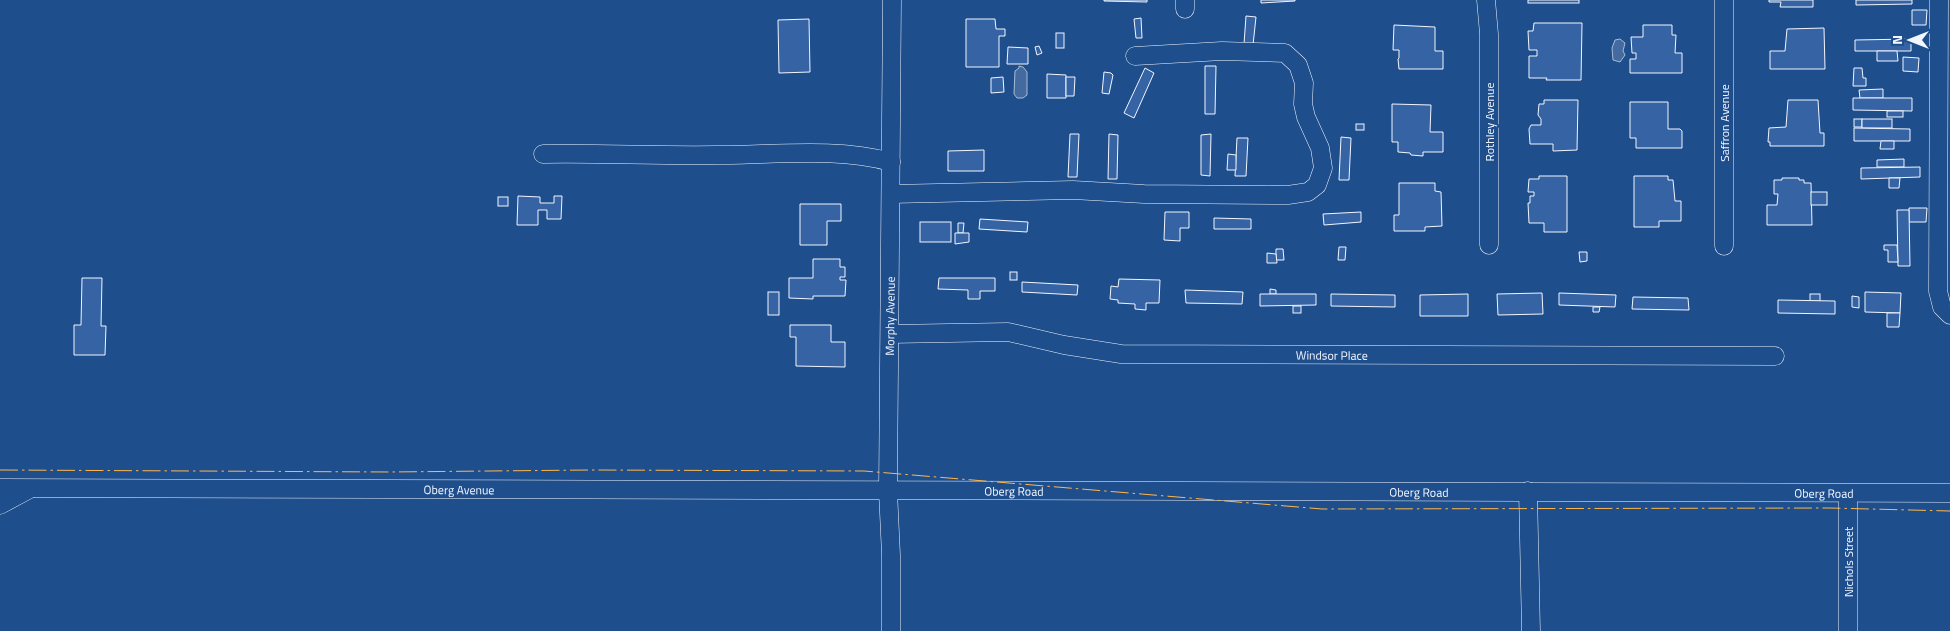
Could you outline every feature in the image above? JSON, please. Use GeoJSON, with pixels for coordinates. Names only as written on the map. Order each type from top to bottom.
{"type":"FeatureCollection","features":[{"type":"Feature","properties":{"kind":"street","name":"Morphy Avenue"},"geometry":{"type":"LineString","coordinates":[[891,631],[891,555],[888,491],[892,0]]}},
{"type":"Feature","properties":{"kind":"street","name":"Rothley Avenue"},"geometry":{"type":"LineString","coordinates":[[1486,0],[1489,34],[1488,245]]}},
{"type":"Feature","properties":{"kind":"street","name":"Saffron Avenue"},"geometry":{"type":"LineString","coordinates":[[1724,0],[1724,246]]}},
{"type":"Feature","properties":{"kind":"street"},"geometry":{"type":"LineString","coordinates":[[1939,0],[1938,291],[1942,306],[1950,315]]}},
{"type":"Feature","properties":{"kind":"street"},"geometry":{"type":"LineString","coordinates":[[891,194],[1073,190],[1144,194],[1288,195],[1308,192],[1317,185],[1323,168],[1320,148],[1306,116],[1303,104],[1304,83],[1298,65],[1285,53],[1222,51],[1135,56]]}},
{"type":"Feature","properties":{"kind":"street"},"geometry":{"type":"LineString","coordinates":[[543,154],[867,155],[891,162]]}},
{"type":"Feature","properties":{"kind":"street","name":"Windsor Place"},"geometry":{"type":"LineString","coordinates":[[890,334],[1008,332],[1064,345],[1130,354],[1775,356]]}},
{"type":"Feature","properties":{"kind":"street","name":"Oberg Avenue"},"geometry":{"type":"LineString","coordinates":[[0,488],[888,491]]}},
{"type":"Feature","properties":{"kind":"street","name":"Oberg Avenue"},"geometry":{"type":"LineString","coordinates":[[0,505],[29,489]]}},
{"type":"Feature","properties":{"kind":"street","name":"Oberg Road"},"geometry":{"type":"LineString","coordinates":[[888,491],[1950,493]]}},
{"type":"Feature","properties":{"kind":"street"},"geometry":{"type":"LineString","coordinates":[[1528,492],[1531,631]]}},
{"type":"Feature","properties":{"kind":"street","name":"Nichols Street"},"geometry":{"type":"LineString","coordinates":[[1848,494],[1848,631]]}},
{"type":"Feature","properties":{"kind":"water"},"geometry":{"type":"Polygon","coordinates":[[[1620,39],[1625,43],[1623,51],[1625,55],[1620,62],[1613,60],[1612,48],[1615,40],[1620,39]]]}},
{"type":"Feature","properties":{"kind":"water"},"geometry":{"type":"Polygon","coordinates":[[[1019,66],[1023,67],[1027,72],[1027,95],[1023,98],[1017,98],[1014,94],[1015,71],[1019,66]]]}},
{"type":"Feature","properties":{"kind":"building"},"geometry":{"type":"Polygon","coordinates":[[[1147,0],[1147,2],[1104,1],[1147,0]]]}},
{"type":"Feature","properties":{"kind":"building"},"geometry":{"type":"Polygon","coordinates":[[[1261,0],[1295,0],[1295,1],[1261,3],[1261,0]]]}},
{"type":"Feature","properties":{"kind":"building"},"geometry":{"type":"Polygon","coordinates":[[[1528,0],[1579,0],[1579,3],[1528,3],[1528,0]]]}},
{"type":"Feature","properties":{"kind":"building"},"geometry":{"type":"Polygon","coordinates":[[[1769,0],[1813,0],[1813,7],[1780,7],[1781,2],[1769,2],[1769,0]]]}},
{"type":"Feature","properties":{"kind":"building"},"geometry":{"type":"Polygon","coordinates":[[[1856,0],[1912,0],[1912,4],[1856,5],[1856,0]]]}},
{"type":"Feature","properties":{"kind":"building"},"geometry":{"type":"Polygon","coordinates":[[[1912,10],[1927,10],[1926,25],[1912,25],[1912,10]]]}},
{"type":"Feature","properties":{"kind":"building"},"geometry":{"type":"Polygon","coordinates":[[[1246,16],[1256,17],[1253,45],[1244,44],[1246,16]]]}},
{"type":"Feature","properties":{"kind":"building"},"geometry":{"type":"Polygon","coordinates":[[[1141,18],[1142,38],[1136,38],[1134,19],[1141,18]]]}},
{"type":"Feature","properties":{"kind":"building"},"geometry":{"type":"Polygon","coordinates":[[[809,19],[810,72],[779,73],[778,20],[809,19]]]}},
{"type":"Feature","properties":{"kind":"building"},"geometry":{"type":"Polygon","coordinates":[[[966,19],[995,19],[996,29],[1005,29],[1005,36],[999,36],[999,67],[966,67],[966,19]]]}},
{"type":"Feature","properties":{"kind":"building"},"geometry":{"type":"Polygon","coordinates":[[[1534,23],[1582,23],[1581,80],[1529,78],[1529,56],[1537,56],[1537,50],[1529,50],[1528,31],[1533,31],[1534,23]]]}},
{"type":"Feature","properties":{"kind":"building"},"geometry":{"type":"Polygon","coordinates":[[[1394,25],[1435,27],[1435,51],[1443,51],[1443,69],[1399,69],[1399,50],[1393,50],[1394,25]]]}},
{"type":"Feature","properties":{"kind":"building"},"geometry":{"type":"Polygon","coordinates":[[[1643,25],[1672,25],[1672,35],[1676,35],[1675,53],[1682,53],[1682,73],[1630,73],[1630,59],[1636,59],[1636,53],[1632,53],[1631,37],[1643,37],[1643,25]]]}},
{"type":"Feature","properties":{"kind":"building"},"geometry":{"type":"Polygon","coordinates":[[[1824,28],[1825,69],[1770,69],[1770,51],[1785,51],[1787,29],[1824,28]]]}},
{"type":"Feature","properties":{"kind":"building"},"geometry":{"type":"Polygon","coordinates":[[[1056,33],[1064,33],[1064,48],[1056,48],[1056,33]]]}},
{"type":"Feature","properties":{"kind":"building"},"geometry":{"type":"Polygon","coordinates":[[[1911,39],[1911,51],[1855,51],[1855,40],[1911,39]]]}},
{"type":"Feature","properties":{"kind":"building"},"geometry":{"type":"Polygon","coordinates":[[[1039,46],[1042,53],[1037,55],[1035,47],[1039,46]]]}},
{"type":"Feature","properties":{"kind":"building"},"geometry":{"type":"Polygon","coordinates":[[[1008,47],[1028,48],[1028,64],[1007,64],[1008,47]]]}},
{"type":"Feature","properties":{"kind":"building"},"geometry":{"type":"Polygon","coordinates":[[[1877,51],[1897,51],[1898,61],[1877,61],[1877,51]]]}},
{"type":"Feature","properties":{"kind":"building"},"geometry":{"type":"Polygon","coordinates":[[[1903,57],[1919,58],[1918,72],[1903,71],[1903,57]]]}},
{"type":"Feature","properties":{"kind":"building"},"geometry":{"type":"Polygon","coordinates":[[[1205,66],[1216,66],[1215,114],[1205,114],[1205,66]]]}},
{"type":"Feature","properties":{"kind":"building"},"geometry":{"type":"Polygon","coordinates":[[[1145,68],[1154,73],[1134,118],[1124,113],[1145,68]]]}},
{"type":"Feature","properties":{"kind":"building"},"geometry":{"type":"Polygon","coordinates":[[[1854,68],[1862,68],[1863,78],[1866,78],[1866,86],[1853,86],[1854,68]]]}},
{"type":"Feature","properties":{"kind":"building"},"geometry":{"type":"Polygon","coordinates":[[[1104,72],[1113,75],[1109,94],[1102,93],[1104,72]]]}},
{"type":"Feature","properties":{"kind":"building"},"geometry":{"type":"Polygon","coordinates":[[[1047,74],[1066,75],[1066,98],[1047,98],[1047,74]]]}},
{"type":"Feature","properties":{"kind":"building"},"geometry":{"type":"Polygon","coordinates":[[[1003,77],[1004,92],[991,93],[991,78],[1003,77]]]}},
{"type":"Feature","properties":{"kind":"building"},"geometry":{"type":"Polygon","coordinates":[[[1066,77],[1075,77],[1074,96],[1066,96],[1066,77]]]}},
{"type":"Feature","properties":{"kind":"building"},"geometry":{"type":"Polygon","coordinates":[[[1883,89],[1883,98],[1860,98],[1859,90],[1883,89]]]}},
{"type":"Feature","properties":{"kind":"building"},"geometry":{"type":"Polygon","coordinates":[[[1853,98],[1912,98],[1912,111],[1853,110],[1853,98]]]}},
{"type":"Feature","properties":{"kind":"building"},"geometry":{"type":"Polygon","coordinates":[[[1544,100],[1578,100],[1577,150],[1553,151],[1553,144],[1530,144],[1529,129],[1531,125],[1541,125],[1541,119],[1538,115],[1539,104],[1544,104],[1544,100]]]}},
{"type":"Feature","properties":{"kind":"building"},"geometry":{"type":"Polygon","coordinates":[[[1788,100],[1818,100],[1820,133],[1824,133],[1824,146],[1770,146],[1770,142],[1768,142],[1769,128],[1786,127],[1788,100]]]}},
{"type":"Feature","properties":{"kind":"building"},"geometry":{"type":"Polygon","coordinates":[[[1630,102],[1668,102],[1668,129],[1680,129],[1682,131],[1682,148],[1636,148],[1636,138],[1630,138],[1630,102]]]}},
{"type":"Feature","properties":{"kind":"building"},"geometry":{"type":"Polygon","coordinates":[[[1392,104],[1431,105],[1430,132],[1443,132],[1443,152],[1423,152],[1423,156],[1398,152],[1398,142],[1392,142],[1392,104]]]}},
{"type":"Feature","properties":{"kind":"building"},"geometry":{"type":"Polygon","coordinates":[[[1887,111],[1903,111],[1903,117],[1887,117],[1887,111]]]}},
{"type":"Feature","properties":{"kind":"building"},"geometry":{"type":"Polygon","coordinates":[[[1854,119],[1862,119],[1862,127],[1854,127],[1854,119]]]}},
{"type":"Feature","properties":{"kind":"building"},"geometry":{"type":"Polygon","coordinates":[[[1862,119],[1892,119],[1892,128],[1862,128],[1862,119]]]}},
{"type":"Feature","properties":{"kind":"building"},"geometry":{"type":"Polygon","coordinates":[[[1356,124],[1364,124],[1364,130],[1356,130],[1356,124]]]}},
{"type":"Feature","properties":{"kind":"building"},"geometry":{"type":"Polygon","coordinates":[[[1854,128],[1910,129],[1910,141],[1854,141],[1854,128]]]}},
{"type":"Feature","properties":{"kind":"building"},"geometry":{"type":"Polygon","coordinates":[[[1070,134],[1079,134],[1077,177],[1068,177],[1070,134]]]}},
{"type":"Feature","properties":{"kind":"building"},"geometry":{"type":"Polygon","coordinates":[[[1109,134],[1118,135],[1117,179],[1108,179],[1109,134]]]}},
{"type":"Feature","properties":{"kind":"building"},"geometry":{"type":"Polygon","coordinates":[[[1211,134],[1210,176],[1201,175],[1201,135],[1211,134]]]}},
{"type":"Feature","properties":{"kind":"building"},"geometry":{"type":"Polygon","coordinates":[[[1341,137],[1351,138],[1349,180],[1339,180],[1341,137]]]}},
{"type":"Feature","properties":{"kind":"building"},"geometry":{"type":"Polygon","coordinates":[[[1237,138],[1248,138],[1246,176],[1235,176],[1237,138]]]}},
{"type":"Feature","properties":{"kind":"building"},"geometry":{"type":"Polygon","coordinates":[[[1881,141],[1894,141],[1894,149],[1880,149],[1881,141]]]}},
{"type":"Feature","properties":{"kind":"building"},"geometry":{"type":"Polygon","coordinates":[[[984,150],[984,171],[948,171],[948,151],[984,150]]]}},
{"type":"Feature","properties":{"kind":"building"},"geometry":{"type":"Polygon","coordinates":[[[1228,154],[1236,155],[1236,170],[1227,170],[1228,154]]]}},
{"type":"Feature","properties":{"kind":"building"},"geometry":{"type":"Polygon","coordinates":[[[1904,159],[1904,167],[1877,167],[1877,160],[1904,159]]]}},
{"type":"Feature","properties":{"kind":"building"},"geometry":{"type":"Polygon","coordinates":[[[1920,167],[1920,177],[1861,179],[1861,168],[1920,167]]]}},
{"type":"Feature","properties":{"kind":"building"},"geometry":{"type":"Polygon","coordinates":[[[1539,176],[1567,176],[1567,232],[1544,232],[1544,223],[1529,223],[1528,203],[1530,203],[1530,196],[1534,196],[1534,192],[1528,192],[1529,179],[1539,179],[1539,176]]]}},
{"type":"Feature","properties":{"kind":"building"},"geometry":{"type":"Polygon","coordinates":[[[1634,176],[1668,176],[1668,180],[1673,180],[1675,201],[1681,201],[1681,221],[1659,221],[1659,227],[1634,227],[1634,176]]]}},
{"type":"Feature","properties":{"kind":"building"},"geometry":{"type":"Polygon","coordinates":[[[1782,178],[1799,178],[1799,180],[1804,180],[1804,183],[1811,183],[1812,225],[1767,225],[1767,205],[1777,205],[1778,194],[1774,194],[1774,180],[1782,180],[1782,178]]]}},
{"type":"Feature","properties":{"kind":"building"},"geometry":{"type":"Polygon","coordinates":[[[1889,178],[1900,178],[1899,188],[1889,188],[1889,178]]]}},
{"type":"Feature","properties":{"kind":"building"},"geometry":{"type":"Polygon","coordinates":[[[1399,183],[1435,183],[1435,191],[1441,192],[1442,226],[1425,227],[1425,231],[1394,231],[1394,215],[1399,215],[1399,183]]]}},
{"type":"Feature","properties":{"kind":"building"},"geometry":{"type":"Polygon","coordinates":[[[1811,192],[1827,192],[1827,205],[1811,205],[1811,192]]]}},
{"type":"Feature","properties":{"kind":"building"},"geometry":{"type":"Polygon","coordinates":[[[518,196],[540,197],[540,203],[554,203],[554,196],[562,196],[561,219],[547,219],[547,210],[538,210],[538,225],[517,225],[518,196]]]}},
{"type":"Feature","properties":{"kind":"building"},"geometry":{"type":"Polygon","coordinates":[[[498,197],[508,197],[508,206],[498,206],[498,197]]]}},
{"type":"Feature","properties":{"kind":"building"},"geometry":{"type":"Polygon","coordinates":[[[800,204],[841,204],[841,221],[827,221],[827,245],[800,245],[800,204]]]}},
{"type":"Feature","properties":{"kind":"building"},"geometry":{"type":"Polygon","coordinates":[[[1909,208],[1927,208],[1926,222],[1909,222],[1909,208]]]}},
{"type":"Feature","properties":{"kind":"building"},"geometry":{"type":"Polygon","coordinates":[[[1897,210],[1909,210],[1910,266],[1898,266],[1897,210]]]}},
{"type":"Feature","properties":{"kind":"building"},"geometry":{"type":"Polygon","coordinates":[[[1165,212],[1189,212],[1189,228],[1180,228],[1180,241],[1164,240],[1165,212]]]}},
{"type":"Feature","properties":{"kind":"building"},"geometry":{"type":"Polygon","coordinates":[[[1361,212],[1361,222],[1324,225],[1323,214],[1361,212]]]}},
{"type":"Feature","properties":{"kind":"building"},"geometry":{"type":"Polygon","coordinates":[[[1214,218],[1251,219],[1251,229],[1214,229],[1214,218]]]}},
{"type":"Feature","properties":{"kind":"building"},"geometry":{"type":"Polygon","coordinates":[[[980,219],[1028,222],[1027,232],[979,229],[980,219]]]}},
{"type":"Feature","properties":{"kind":"building"},"geometry":{"type":"Polygon","coordinates":[[[920,222],[951,222],[951,242],[920,242],[920,222]]]}},
{"type":"Feature","properties":{"kind":"building"},"geometry":{"type":"Polygon","coordinates":[[[958,223],[964,223],[963,233],[958,233],[958,223]]]}},
{"type":"Feature","properties":{"kind":"building"},"geometry":{"type":"Polygon","coordinates":[[[955,233],[969,233],[969,242],[955,244],[955,233]]]}},
{"type":"Feature","properties":{"kind":"building"},"geometry":{"type":"Polygon","coordinates":[[[1884,245],[1897,245],[1898,262],[1888,262],[1888,250],[1884,250],[1884,245]]]}},
{"type":"Feature","properties":{"kind":"building"},"geometry":{"type":"Polygon","coordinates":[[[1339,247],[1346,247],[1345,260],[1338,260],[1339,247]]]}},
{"type":"Feature","properties":{"kind":"building"},"geometry":{"type":"Polygon","coordinates":[[[1276,249],[1283,249],[1284,260],[1276,260],[1276,249]]]}},
{"type":"Feature","properties":{"kind":"building"},"geometry":{"type":"Polygon","coordinates":[[[1579,252],[1587,252],[1587,261],[1580,262],[1579,252]]]}},
{"type":"Feature","properties":{"kind":"building"},"geometry":{"type":"Polygon","coordinates":[[[1267,253],[1276,254],[1277,263],[1267,263],[1267,253]]]}},
{"type":"Feature","properties":{"kind":"building"},"geometry":{"type":"Polygon","coordinates":[[[813,259],[840,259],[840,267],[845,267],[845,277],[840,277],[840,280],[846,280],[845,296],[813,296],[813,299],[789,298],[789,278],[813,278],[813,259]]]}},
{"type":"Feature","properties":{"kind":"building"},"geometry":{"type":"Polygon","coordinates":[[[1010,272],[1017,272],[1017,280],[1010,280],[1010,272]]]}},
{"type":"Feature","properties":{"kind":"building"},"geometry":{"type":"Polygon","coordinates":[[[82,278],[102,278],[101,326],[106,326],[105,355],[74,355],[74,325],[81,325],[82,278]]]}},
{"type":"Feature","properties":{"kind":"building"},"geometry":{"type":"Polygon","coordinates":[[[939,278],[995,278],[995,291],[980,291],[980,299],[968,299],[968,290],[938,289],[939,278]]]}},
{"type":"Feature","properties":{"kind":"building"},"geometry":{"type":"Polygon","coordinates":[[[1119,279],[1160,280],[1159,303],[1146,303],[1146,310],[1135,309],[1135,304],[1118,303],[1118,300],[1110,299],[1111,286],[1118,287],[1119,279]]]}},
{"type":"Feature","properties":{"kind":"building"},"geometry":{"type":"Polygon","coordinates":[[[1022,282],[1078,285],[1077,295],[1022,292],[1022,282]]]}},
{"type":"Feature","properties":{"kind":"building"},"geometry":{"type":"Polygon","coordinates":[[[1270,289],[1276,290],[1276,294],[1270,294],[1270,289]]]}},
{"type":"Feature","properties":{"kind":"building"},"geometry":{"type":"Polygon","coordinates":[[[1185,290],[1243,292],[1242,304],[1186,303],[1185,290]]]}},
{"type":"Feature","properties":{"kind":"building"},"geometry":{"type":"Polygon","coordinates":[[[768,292],[779,292],[779,315],[768,315],[768,292]]]}},
{"type":"Feature","properties":{"kind":"building"},"geometry":{"type":"Polygon","coordinates":[[[1865,292],[1901,293],[1900,313],[1865,312],[1865,292]]]}},
{"type":"Feature","properties":{"kind":"building"},"geometry":{"type":"Polygon","coordinates":[[[1542,293],[1543,314],[1498,315],[1497,294],[1542,293]]]}},
{"type":"Feature","properties":{"kind":"building"},"geometry":{"type":"Polygon","coordinates":[[[1559,293],[1616,295],[1615,307],[1559,305],[1559,293]]]}},
{"type":"Feature","properties":{"kind":"building"},"geometry":{"type":"Polygon","coordinates":[[[1260,294],[1316,294],[1316,305],[1260,306],[1260,294]]]}},
{"type":"Feature","properties":{"kind":"building"},"geometry":{"type":"Polygon","coordinates":[[[1331,294],[1395,295],[1395,307],[1331,306],[1331,294]]]}},
{"type":"Feature","properties":{"kind":"building"},"geometry":{"type":"Polygon","coordinates":[[[1468,294],[1468,316],[1420,316],[1420,295],[1468,294]]]}},
{"type":"Feature","properties":{"kind":"building"},"geometry":{"type":"Polygon","coordinates":[[[1810,294],[1820,294],[1820,301],[1810,301],[1810,294]]]}},
{"type":"Feature","properties":{"kind":"building"},"geometry":{"type":"Polygon","coordinates":[[[1852,296],[1859,297],[1859,308],[1852,307],[1852,296]]]}},
{"type":"Feature","properties":{"kind":"building"},"geometry":{"type":"Polygon","coordinates":[[[1633,297],[1688,298],[1689,310],[1632,309],[1633,297]]]}},
{"type":"Feature","properties":{"kind":"building"},"geometry":{"type":"Polygon","coordinates":[[[1778,300],[1835,301],[1835,314],[1778,313],[1778,300]]]}},
{"type":"Feature","properties":{"kind":"building"},"geometry":{"type":"Polygon","coordinates":[[[1293,306],[1301,306],[1301,313],[1293,313],[1293,306]]]}},
{"type":"Feature","properties":{"kind":"building"},"geometry":{"type":"Polygon","coordinates":[[[1593,307],[1600,307],[1599,312],[1593,312],[1593,307]]]}},
{"type":"Feature","properties":{"kind":"building"},"geometry":{"type":"Polygon","coordinates":[[[1887,313],[1900,313],[1899,327],[1887,327],[1887,313]]]}},
{"type":"Feature","properties":{"kind":"building"},"geometry":{"type":"Polygon","coordinates":[[[790,325],[831,325],[831,342],[845,342],[845,367],[796,366],[796,337],[790,337],[790,325]]]}},
{"type":"Feature","properties":{"kind":"power"},"geometry":{"type":"LineString","coordinates":[[0,470],[389,472],[590,470],[864,471],[1322,509],[1829,508],[1950,511]]}}]}
